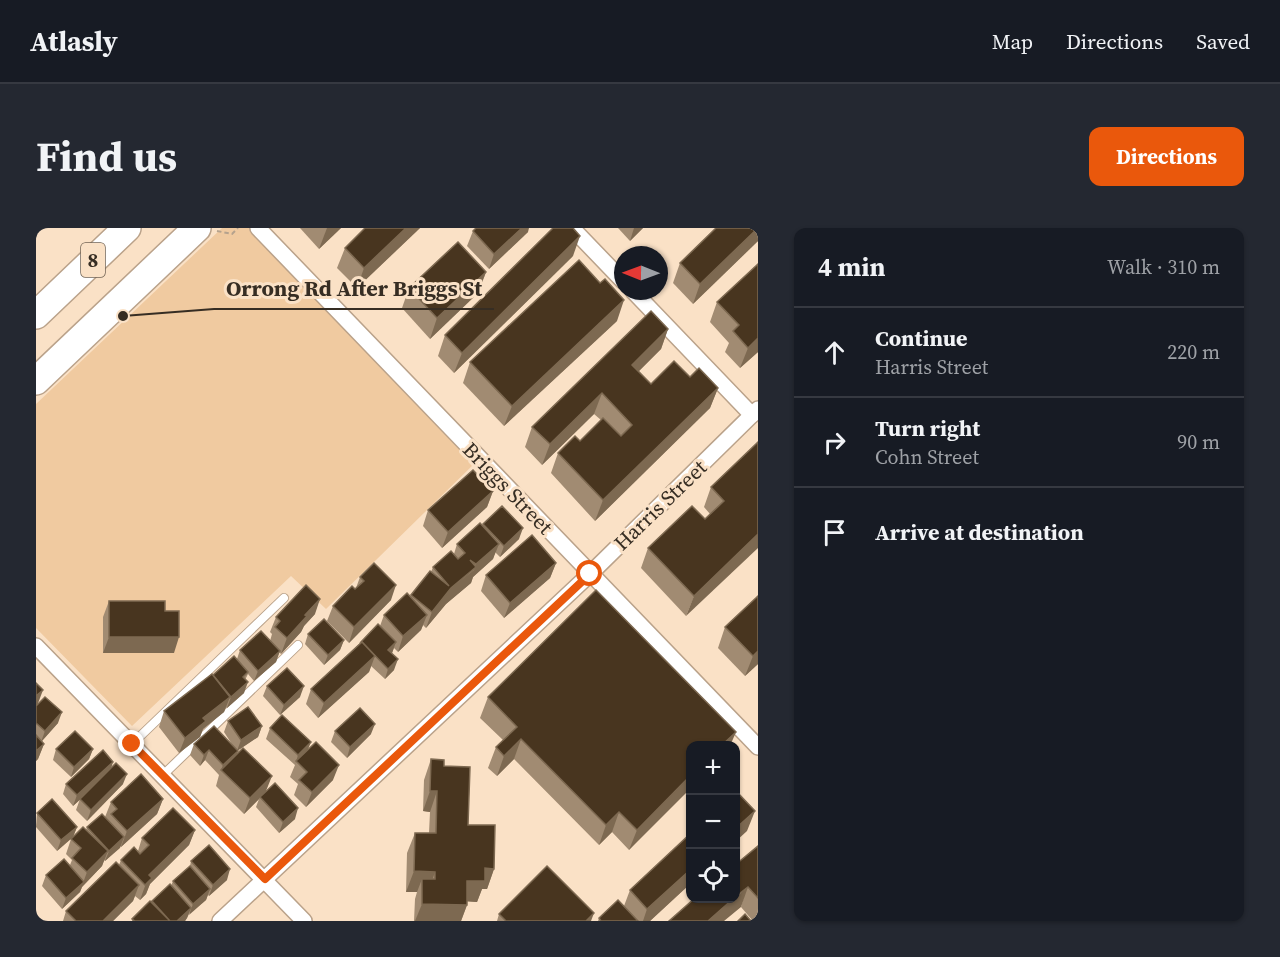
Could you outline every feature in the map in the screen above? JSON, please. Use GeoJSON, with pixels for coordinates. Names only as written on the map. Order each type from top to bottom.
{"type":"FeatureCollection","features":[{"type":"Feature","properties":{"kind":"highway","name":"8"},"geometry":{"type":"LineString","coordinates":[[36,315],[127,228]]}},
{"type":"Feature","properties":{"kind":"highway","name":"8"},"geometry":{"type":"LineString","coordinates":[[36,381],[197,228]]}},
{"type":"Feature","properties":{"kind":"street","name":"Briggs Street"},"geometry":{"type":"LineString","coordinates":[[258,228],[758,747]]}},
{"type":"Feature","properties":{"kind":"street"},"geometry":{"type":"LineString","coordinates":[[572,228],[614,272]]}},
{"type":"Feature","properties":{"kind":"street"},"geometry":{"type":"LineString","coordinates":[[642,300],[755,412]]}},
{"type":"Feature","properties":{"kind":"street","name":"Harris Street"},"geometry":{"type":"LineString","coordinates":[[220,921],[590,574],[755,412]]}},
{"type":"Feature","properties":{"kind":"street"},"geometry":{"type":"LineString","coordinates":[[36,646],[304,921]]}},
{"type":"Feature","properties":{"kind":"lane"},"geometry":{"type":"LineString","coordinates":[[132,744],[284,598]]}},
{"type":"Feature","properties":{"kind":"lane"},"geometry":{"type":"LineString","coordinates":[[163,775],[298,645]]}},
{"type":"Feature","properties":{"kind":"shaded area"},"geometry":{"type":"Polygon","coordinates":[[[222,228],[249,228],[474,464],[326,609],[291,576],[132,726],[36,628],[36,404],[222,228]]]}},
{"type":"Feature","properties":{"kind":"building"},"geometry":{"type":"Polygon","coordinates":[[[365,228],[406,228],[364,268],[345,248],[365,228]]]}},
{"type":"Feature","properties":{"kind":"building"},"geometry":{"type":"Polygon","coordinates":[[[476,228],[522,228],[494,254],[473,231],[476,228]]]}},
{"type":"Feature","properties":{"kind":"building"},"geometry":{"type":"Polygon","coordinates":[[[553,228],[573,228],[580,236],[462,353],[445,335],[553,228]]]}},
{"type":"Feature","properties":{"kind":"building"},"geometry":{"type":"Polygon","coordinates":[[[716,228],[758,228],[700,284],[680,263],[716,228]]]}},
{"type":"Feature","properties":{"kind":"building"},"geometry":{"type":"Polygon","coordinates":[[[458,242],[486,272],[437,318],[409,288],[458,242]]]}},
{"type":"Feature","properties":{"kind":"building"},"geometry":{"type":"Polygon","coordinates":[[[579,260],[600,283],[605,279],[614,289],[614,300],[624,300],[512,406],[470,362],[579,260]]]}},
{"type":"Feature","properties":{"kind":"building"},"geometry":{"type":"Polygon","coordinates":[[[758,264],[758,338],[748,348],[733,331],[739,325],[717,302],[758,264]]]}},
{"type":"Feature","properties":{"kind":"building"},"geometry":{"type":"Polygon","coordinates":[[[651,311],[668,329],[632,365],[651,384],[674,361],[690,377],[699,368],[718,388],[603,500],[558,453],[575,436],[580,441],[603,418],[621,436],[632,425],[602,393],[550,444],[532,427],[651,311]]]}},
{"type":"Feature","properties":{"kind":"building"},"geometry":{"type":"Polygon","coordinates":[[[758,442],[758,534],[694,596],[648,548],[692,506],[705,519],[724,501],[711,487],[758,442]]]}},
{"type":"Feature","properties":{"kind":"building"},"geometry":{"type":"Polygon","coordinates":[[[473,470],[493,491],[448,532],[428,510],[473,470]]]}},
{"type":"Feature","properties":{"kind":"building"},"geometry":{"type":"Polygon","coordinates":[[[502,506],[523,528],[504,546],[483,524],[502,506]]]}},
{"type":"Feature","properties":{"kind":"building"},"geometry":{"type":"Polygon","coordinates":[[[480,523],[499,544],[476,564],[470,560],[476,567],[451,588],[432,612],[411,595],[430,571],[449,586],[433,567],[451,551],[458,559],[465,553],[457,544],[480,523]]]}},
{"type":"Feature","properties":{"kind":"building"},"geometry":{"type":"Polygon","coordinates":[[[532,535],[556,563],[510,603],[486,575],[532,535]]]}},
{"type":"Feature","properties":{"kind":"building"},"geometry":{"type":"Polygon","coordinates":[[[374,563],[396,585],[354,627],[333,606],[352,586],[355,589],[364,581],[360,577],[374,563]]]}},
{"type":"Feature","properties":{"kind":"building"},"geometry":{"type":"Polygon","coordinates":[[[306,585],[320,599],[287,638],[275,627],[280,621],[276,617],[306,585]]]}},
{"type":"Feature","properties":{"kind":"building"},"geometry":{"type":"Polygon","coordinates":[[[596,590],[736,732],[726,741],[686,741],[686,780],[637,830],[619,812],[606,825],[521,739],[504,756],[496,747],[517,727],[488,697],[596,590]]]}},
{"type":"Feature","properties":{"kind":"building"},"geometry":{"type":"Polygon","coordinates":[[[407,593],[427,615],[403,636],[384,615],[407,593]]]}},
{"type":"Feature","properties":{"kind":"building"},"geometry":{"type":"Polygon","coordinates":[[[758,596],[758,651],[753,656],[725,627],[758,596]]]}},
{"type":"Feature","properties":{"kind":"building"},"geometry":{"type":"Polygon","coordinates":[[[109,601],[165,601],[165,611],[179,611],[179,637],[109,637],[109,601]]]}},
{"type":"Feature","properties":{"kind":"building"},"geometry":{"type":"Polygon","coordinates":[[[324,619],[344,640],[328,655],[308,634],[324,619]]]}},
{"type":"Feature","properties":{"kind":"building"},"geometry":{"type":"Polygon","coordinates":[[[378,624],[396,642],[388,650],[398,659],[388,669],[361,642],[378,624]]]}},
{"type":"Feature","properties":{"kind":"building"},"geometry":{"type":"Polygon","coordinates":[[[261,631],[280,651],[258,671],[240,650],[261,631]]]}},
{"type":"Feature","properties":{"kind":"building"},"geometry":{"type":"Polygon","coordinates":[[[362,642],[375,656],[324,703],[311,689],[362,642]]]}},
{"type":"Feature","properties":{"kind":"building"},"geometry":{"type":"Polygon","coordinates":[[[234,656],[248,672],[243,677],[248,682],[231,697],[213,675],[234,656]]]}},
{"type":"Feature","properties":{"kind":"building"},"geometry":{"type":"Polygon","coordinates":[[[287,668],[304,686],[284,705],[267,686],[287,668]]]}},
{"type":"Feature","properties":{"kind":"building"},"geometry":{"type":"Polygon","coordinates":[[[212,674],[230,697],[203,718],[206,721],[185,738],[164,711],[212,674]]]}},
{"type":"Feature","properties":{"kind":"building"},"geometry":{"type":"Polygon","coordinates":[[[36,683],[43,690],[36,696],[36,683]]]}},
{"type":"Feature","properties":{"kind":"building"},"geometry":{"type":"Polygon","coordinates":[[[45,697],[62,712],[45,731],[36,723],[36,706],[45,697]]]}},
{"type":"Feature","properties":{"kind":"building"},"geometry":{"type":"Polygon","coordinates":[[[248,707],[262,726],[241,740],[228,721],[248,707]]]}},
{"type":"Feature","properties":{"kind":"building"},"geometry":{"type":"Polygon","coordinates":[[[360,708],[375,724],[350,747],[335,731],[360,708]]]}},
{"type":"Feature","properties":{"kind":"building"},"geometry":{"type":"Polygon","coordinates":[[[282,715],[311,742],[298,755],[270,728],[282,715]]]}},
{"type":"Feature","properties":{"kind":"building"},"geometry":{"type":"Polygon","coordinates":[[[214,726],[238,751],[223,765],[209,750],[204,755],[194,744],[214,726]]]}},
{"type":"Feature","properties":{"kind":"building"},"geometry":{"type":"Polygon","coordinates":[[[75,731],[93,749],[74,767],[56,749],[75,731]]]}},
{"type":"Feature","properties":{"kind":"building"},"geometry":{"type":"Polygon","coordinates":[[[36,735],[44,744],[36,751],[36,735]]]}},
{"type":"Feature","properties":{"kind":"building"},"geometry":{"type":"Polygon","coordinates":[[[316,742],[339,765],[312,792],[299,780],[307,772],[296,761],[316,742]]]}},
{"type":"Feature","properties":{"kind":"building"},"geometry":{"type":"Polygon","coordinates":[[[243,748],[272,776],[250,798],[221,770],[243,748]]]}},
{"type":"Feature","properties":{"kind":"building"},"geometry":{"type":"Polygon","coordinates":[[[103,750],[113,762],[77,795],[66,784],[103,750]]]}},
{"type":"Feature","properties":{"kind":"building"},"geometry":{"type":"Polygon","coordinates":[[[431,759],[444,760],[444,766],[470,767],[468,825],[495,825],[494,869],[485,868],[485,881],[467,881],[467,905],[422,904],[422,879],[435,879],[435,872],[414,871],[415,833],[436,833],[437,791],[430,791],[431,759]]]}},
{"type":"Feature","properties":{"kind":"building"},"geometry":{"type":"Polygon","coordinates":[[[116,763],[127,774],[91,810],[80,799],[116,763]]]}},
{"type":"Feature","properties":{"kind":"building"},"geometry":{"type":"Polygon","coordinates":[[[141,774],[163,799],[127,831],[111,814],[117,809],[111,802],[141,774]]]}},
{"type":"Feature","properties":{"kind":"building"},"geometry":{"type":"Polygon","coordinates":[[[275,783],[298,808],[283,822],[260,797],[275,783]]]}},
{"type":"Feature","properties":{"kind":"building"},"geometry":{"type":"Polygon","coordinates":[[[740,795],[755,811],[740,824],[740,795]]]}},
{"type":"Feature","properties":{"kind":"building"},"geometry":{"type":"Polygon","coordinates":[[[52,799],[77,827],[61,840],[37,813],[52,799]]]}},
{"type":"Feature","properties":{"kind":"building"},"geometry":{"type":"Polygon","coordinates":[[[173,808],[195,830],[149,875],[152,878],[145,885],[121,860],[134,847],[140,854],[149,845],[142,838],[173,808]]]}},
{"type":"Feature","properties":{"kind":"building"},"geometry":{"type":"Polygon","coordinates":[[[102,814],[124,837],[109,851],[87,827],[102,814]]]}},
{"type":"Feature","properties":{"kind":"building"},"geometry":{"type":"Polygon","coordinates":[[[83,827],[108,851],[87,872],[72,858],[81,848],[71,839],[83,827]]]}},
{"type":"Feature","properties":{"kind":"building"},"geometry":{"type":"Polygon","coordinates":[[[686,838],[686,874],[647,909],[630,890],[686,838]]]}},
{"type":"Feature","properties":{"kind":"building"},"geometry":{"type":"Polygon","coordinates":[[[209,845],[230,869],[213,885],[191,861],[209,845]]]}},
{"type":"Feature","properties":{"kind":"building"},"geometry":{"type":"Polygon","coordinates":[[[758,846],[758,898],[748,887],[740,893],[740,861],[758,846]]]}},
{"type":"Feature","properties":{"kind":"building"},"geometry":{"type":"Polygon","coordinates":[[[64,859],[84,882],[66,898],[46,875],[64,859]]]}},
{"type":"Feature","properties":{"kind":"building"},"geometry":{"type":"Polygon","coordinates":[[[116,862],[139,885],[103,921],[76,921],[66,911],[116,862]]]}},
{"type":"Feature","properties":{"kind":"building"},"geometry":{"type":"Polygon","coordinates":[[[190,866],[210,889],[193,904],[173,881],[190,866]]]}},
{"type":"Feature","properties":{"kind":"building"},"geometry":{"type":"Polygon","coordinates":[[[547,866],[594,913],[586,921],[506,921],[499,914],[547,866]]]}},
{"type":"Feature","properties":{"kind":"building"},"geometry":{"type":"Polygon","coordinates":[[[170,884],[191,908],[177,921],[170,921],[152,901],[170,884]]]}},
{"type":"Feature","properties":{"kind":"building"},"geometry":{"type":"Polygon","coordinates":[[[618,900],[638,921],[601,921],[599,918],[618,900]]]}},
{"type":"Feature","properties":{"kind":"building"},"geometry":{"type":"Polygon","coordinates":[[[150,901],[170,921],[135,921],[132,919],[150,901]]]}},
{"type":"Feature","properties":{"kind":"building"},"geometry":{"type":"Polygon","coordinates":[[[689,903],[728,903],[708,921],[669,921],[689,903]]]}},
{"type":"Feature","properties":{"kind":"building"},"geometry":{"type":"Polygon","coordinates":[[[745,914],[751,921],[738,921],[745,914]]]}},
{"type":"Feature","properties":{"kind":"place","name":"Orrong Rd After Briggs St"},"geometry":{"type":"Point","coordinates":[123,316]}},
{"type":"Feature","properties":{"kind":"route"},"geometry":{"type":"LineString","coordinates":[[132,744],[265,879],[590,574]]}}]}
